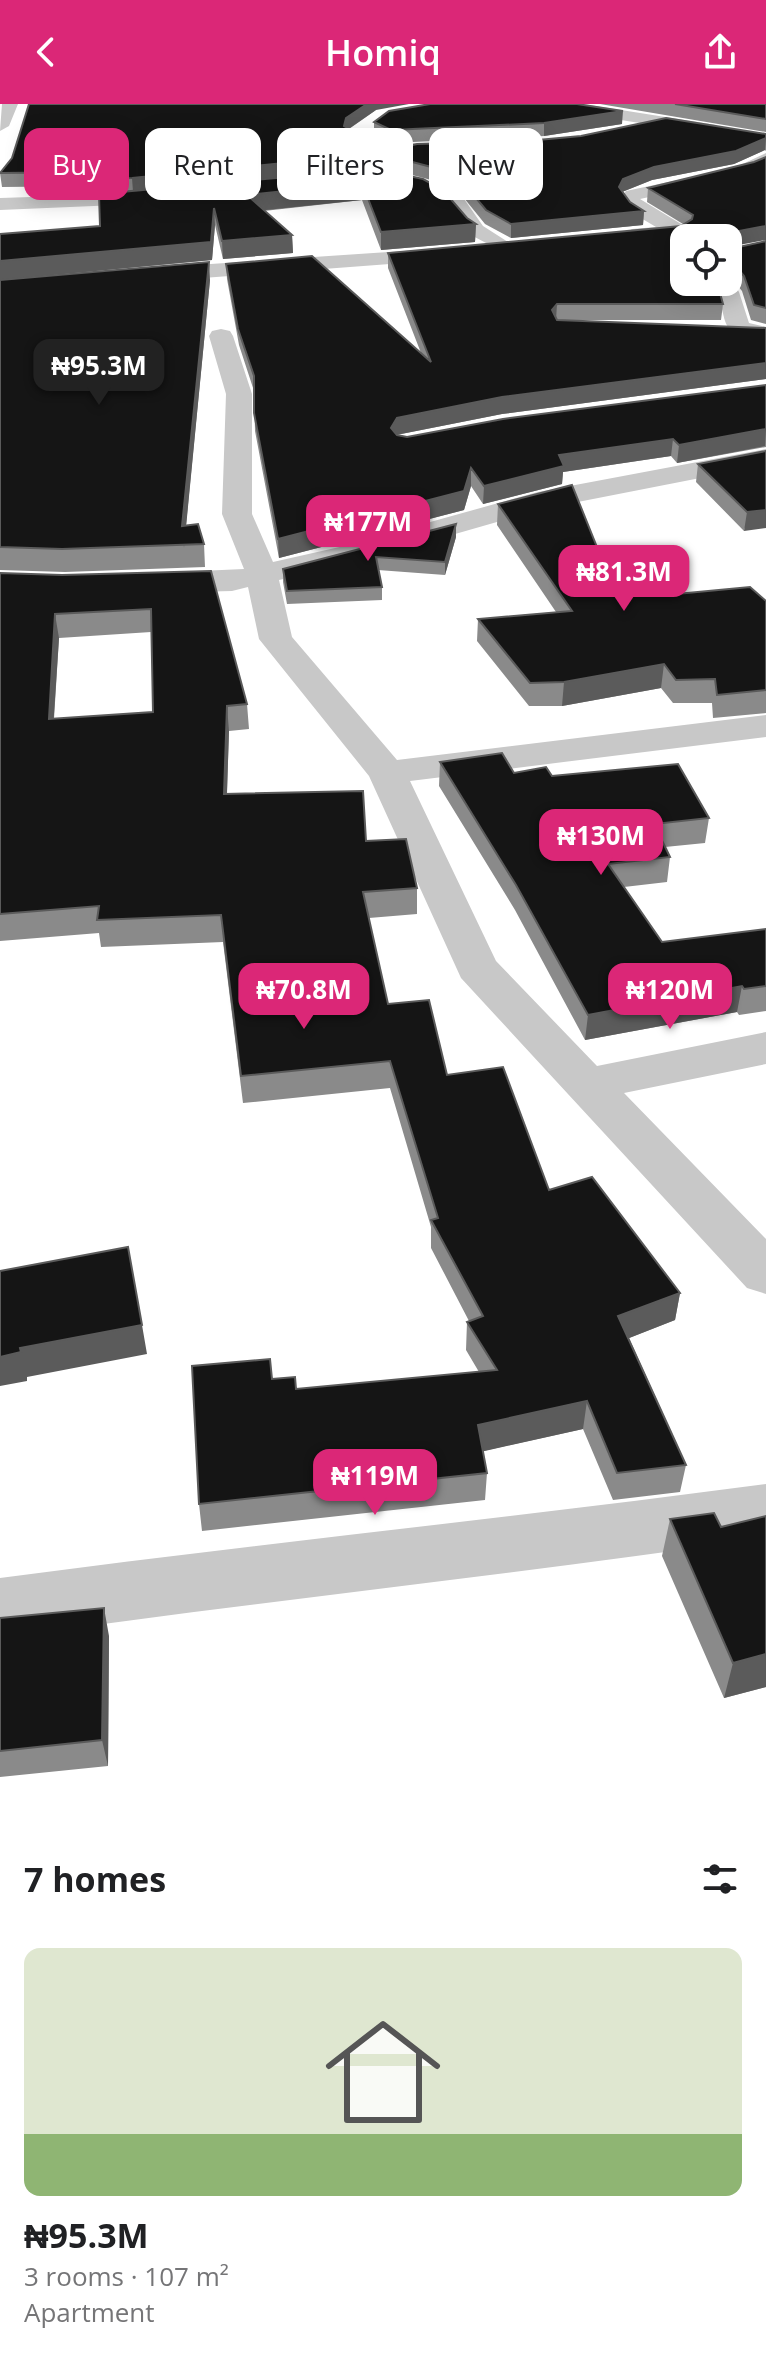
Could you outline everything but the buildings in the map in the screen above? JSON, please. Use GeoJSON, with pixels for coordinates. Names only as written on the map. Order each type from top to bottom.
{"type":"FeatureCollection","features":[{"type":"Feature","properties":{"kind":"street"},"geometry":{"type":"LineString","coordinates":[[551,104],[729,132]]}},
{"type":"Feature","properties":{"kind":"street"},"geometry":{"type":"LineString","coordinates":[[629,134],[666,122]]}},
{"type":"Feature","properties":{"kind":"street"},"geometry":{"type":"LineString","coordinates":[[670,226],[640,211],[630,199],[653,189],[740,172],[766,159]]}},
{"type":"Feature","properties":{"kind":"street"},"geometry":{"type":"LineString","coordinates":[[120,278],[317,261],[406,258],[513,246],[476,230],[452,200],[431,189],[413,185]]}},
{"type":"Feature","properties":{"kind":"street"},"geometry":{"type":"LineString","coordinates":[[0,204],[145,198]]}},
{"type":"Feature","properties":{"kind":"street"},"geometry":{"type":"LineString","coordinates":[[609,237],[670,235]]}},
{"type":"Feature","properties":{"kind":"street"},"geometry":{"type":"LineString","coordinates":[[729,296],[738,326],[756,332]]}},
{"type":"Feature","properties":{"kind":"street"},"geometry":{"type":"LineString","coordinates":[[716,331],[756,332]]}},
{"type":"Feature","properties":{"kind":"street"},"geometry":{"type":"LineString","coordinates":[[221,336],[239,394],[237,514],[261,572],[276,639],[387,773],[477,968],[766,1273]]}},
{"type":"Feature","properties":{"kind":"street"},"geometry":{"type":"LineString","coordinates":[[126,583],[232,581],[350,554],[538,501],[766,457]]}},
{"type":"Feature","properties":{"kind":"street"},"geometry":{"type":"LineString","coordinates":[[387,773],[766,726]]}},
{"type":"Feature","properties":{"kind":"street"},"geometry":{"type":"LineString","coordinates":[[589,1084],[766,1048]]}},
{"type":"Feature","properties":{"kind":"street"},"geometry":{"type":"LineString","coordinates":[[0,1608],[242,1575],[543,1542],[766,1511]]}}]}
